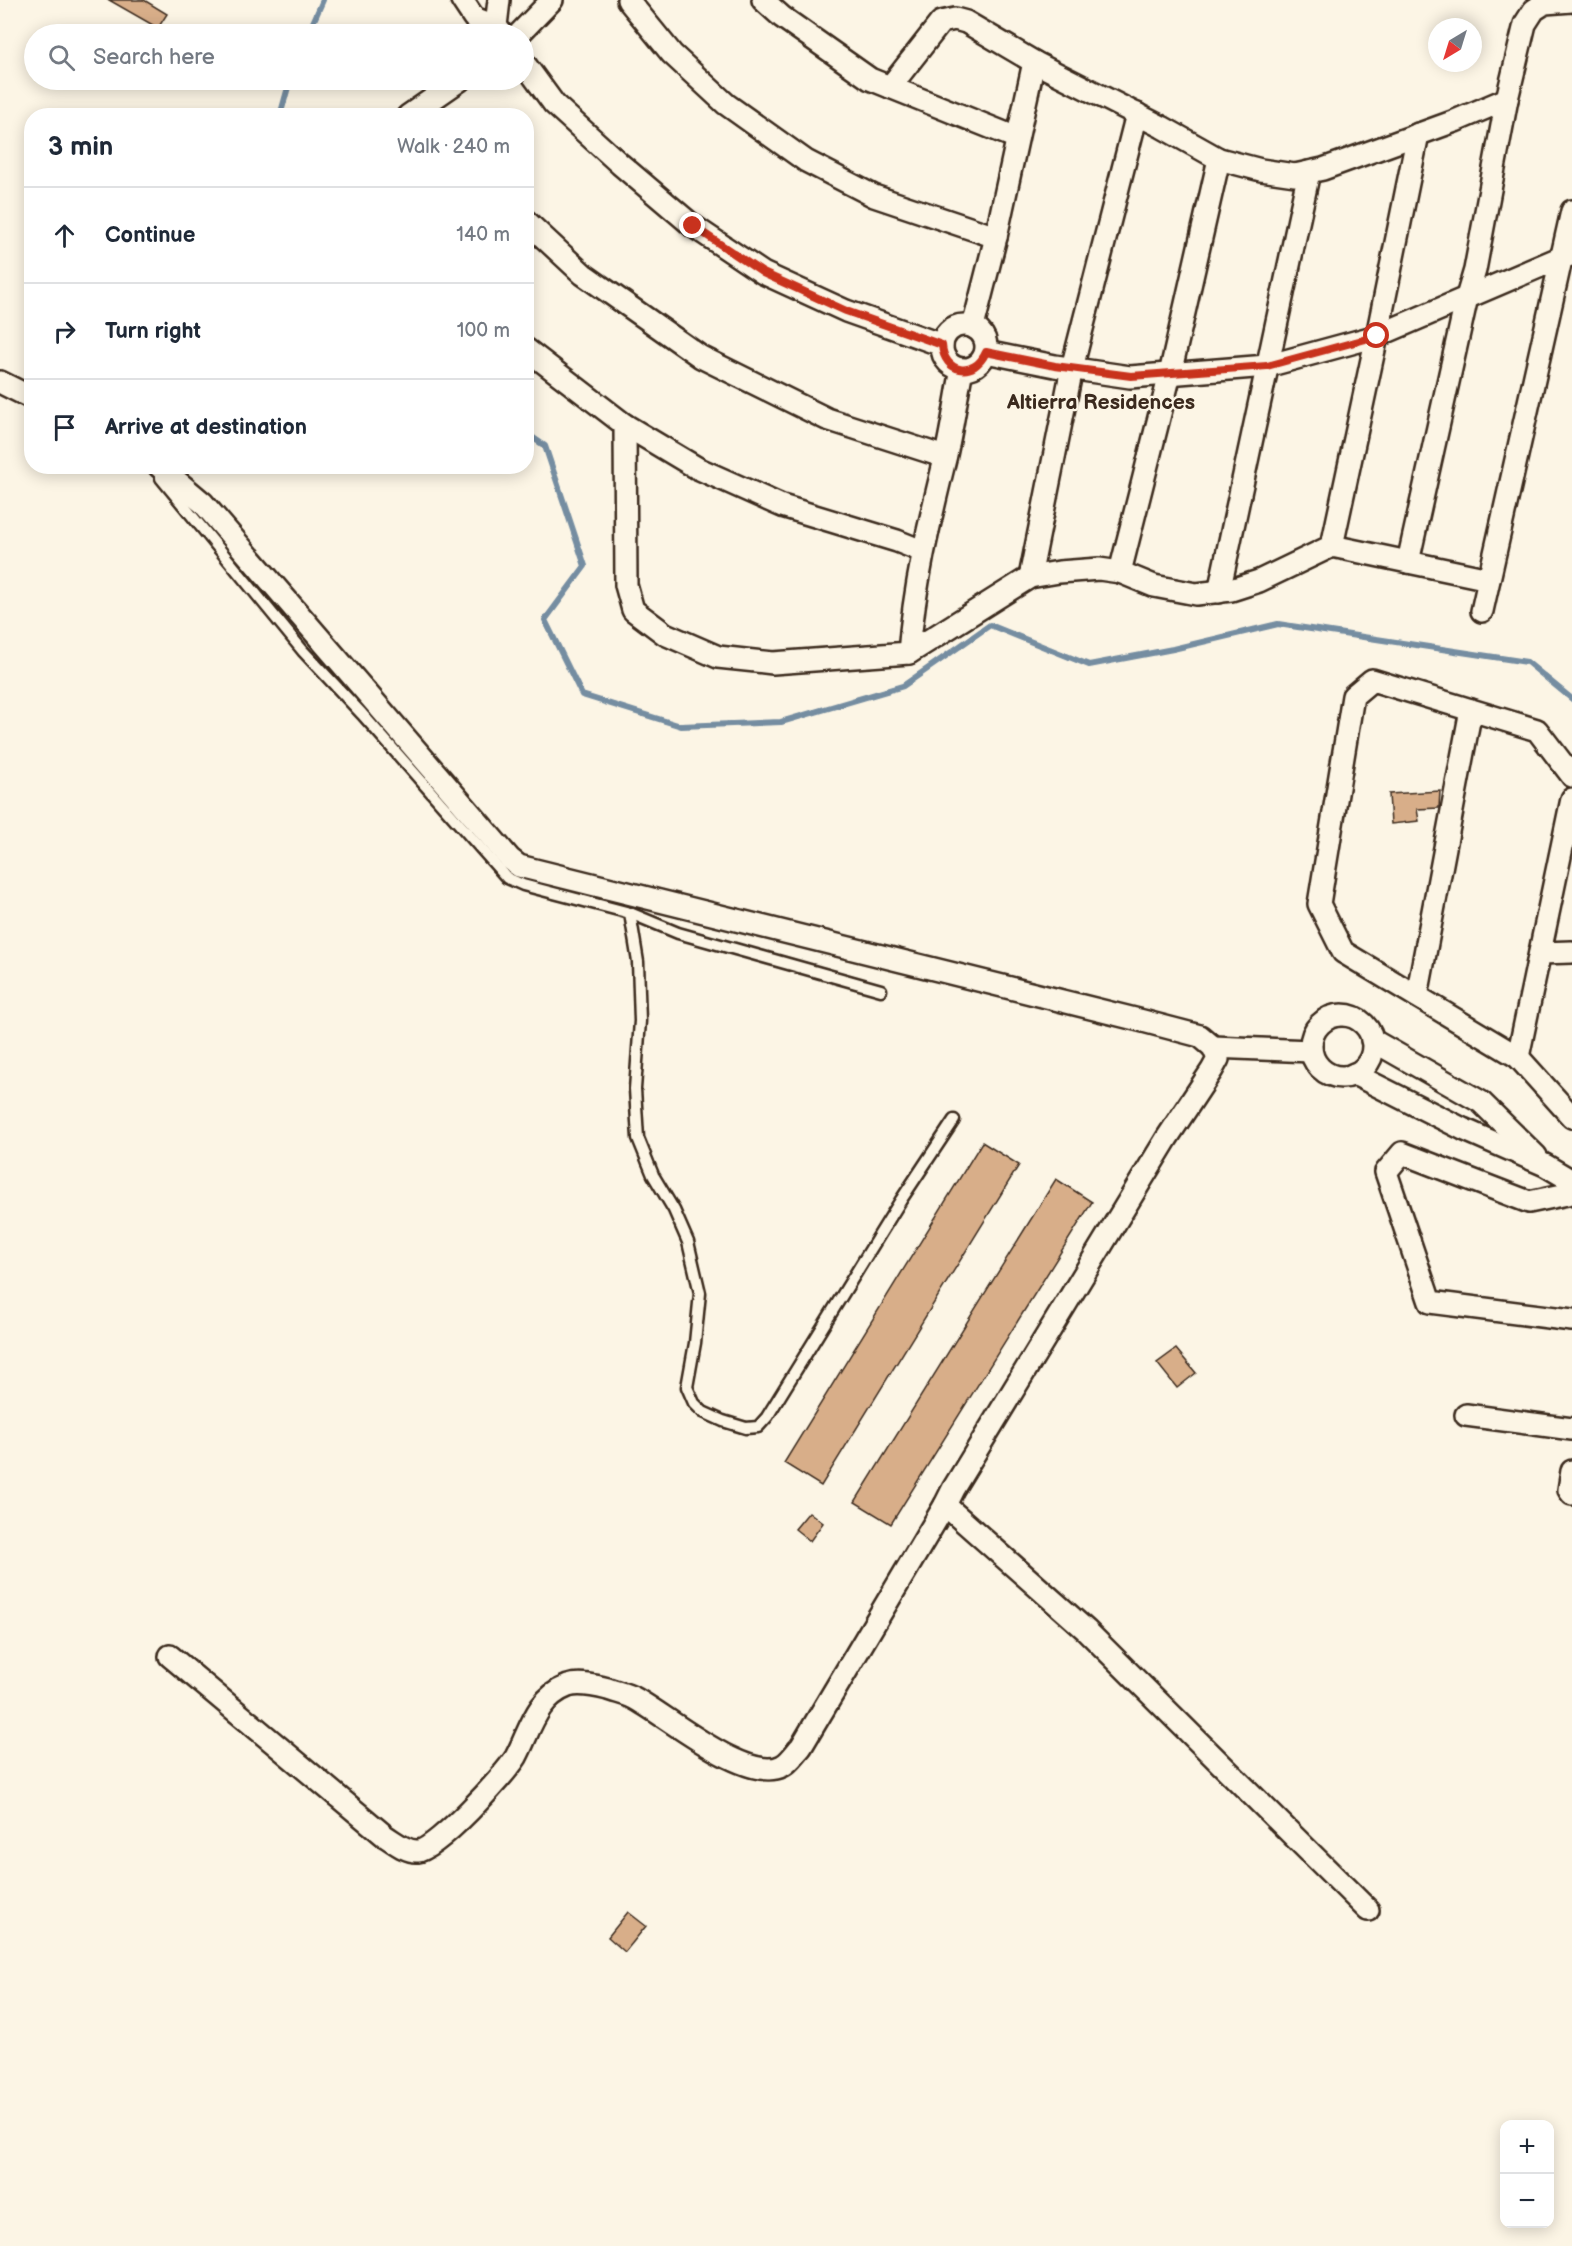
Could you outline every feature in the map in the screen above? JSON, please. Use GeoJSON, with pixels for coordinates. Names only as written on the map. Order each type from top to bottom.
{"type":"FeatureCollection","features":[{"type":"Feature","properties":{"kind":"street"},"geometry":{"type":"LineString","coordinates":[[462,0],[474,18],[486,24]]}},
{"type":"Feature","properties":{"kind":"street"},"geometry":{"type":"LineString","coordinates":[[499,0],[499,24]]}},
{"type":"Feature","properties":{"kind":"street"},"geometry":{"type":"LineString","coordinates":[[529,24],[552,0]]}},
{"type":"Feature","properties":{"kind":"street"},"geometry":{"type":"LineString","coordinates":[[628,0],[672,54],[726,104],[806,161],[874,196],[996,237]]}},
{"type":"Feature","properties":{"kind":"street"},"geometry":{"type":"LineString","coordinates":[[763,0],[782,17],[870,79],[1017,138]]}},
{"type":"Feature","properties":{"kind":"street"},"geometry":{"type":"LineString","coordinates":[[1408,562],[1467,297],[1476,270],[1507,99],[1525,24],[1534,10],[1545,3],[1572,2]]}},
{"type":"Feature","properties":{"kind":"street"},"geometry":{"type":"LineString","coordinates":[[890,87],[941,22],[955,19],[966,22],[1034,62],[1219,159],[1261,170],[1295,175],[1323,169],[1507,99]]}},
{"type":"Feature","properties":{"kind":"street"},"geometry":{"type":"LineString","coordinates":[[973,327],[996,237],[1034,62]]}},
{"type":"Feature","properties":{"kind":"street"},"geometry":{"type":"LineString","coordinates":[[534,77],[554,104],[620,164],[693,226],[763,273],[846,311],[942,345]]}},
{"type":"Feature","properties":{"kind":"street"},"geometry":{"type":"LineString","coordinates":[[427,108],[448,90]]}},
{"type":"Feature","properties":{"kind":"street"},"geometry":{"type":"LineString","coordinates":[[1030,577],[1072,368],[1137,114]]}},
{"type":"Feature","properties":{"kind":"street"},"geometry":{"type":"LineString","coordinates":[[1332,546],[1418,134]]}},
{"type":"Feature","properties":{"kind":"street"},"geometry":{"type":"LineString","coordinates":[[1120,573],[1170,374],[1219,159]]}},
{"type":"Feature","properties":{"kind":"street"},"geometry":{"type":"LineString","coordinates":[[1219,592],[1309,172]]}},
{"type":"Feature","properties":{"kind":"street"},"geometry":{"type":"LineString","coordinates":[[1482,611],[1567,256],[1572,211]]}},
{"type":"Feature","properties":{"kind":"street"},"geometry":{"type":"LineString","coordinates":[[534,228],[584,274],[701,357],[827,419],[945,457]]}},
{"type":"Feature","properties":{"kind":"street"},"geometry":{"type":"LineString","coordinates":[[986,352],[1131,376],[1267,366],[1377,336],[1567,256]]}},
{"type":"Feature","properties":{"kind":"street"},"geometry":{"type":"LineString","coordinates":[[966,325],[973,327],[984,338],[986,352],[975,367],[955,368],[945,359],[942,345],[944,338],[953,328],[966,325]]}},
{"type":"Feature","properties":{"kind":"street"},"geometry":{"type":"LineString","coordinates":[[534,355],[625,425],[698,468],[782,506],[897,541],[922,551]]}},
{"type":"Feature","properties":{"kind":"street"},"geometry":{"type":"LineString","coordinates":[[909,652],[922,551],[945,457],[962,369]]}},
{"type":"Feature","properties":{"kind":"street"},"geometry":{"type":"LineString","coordinates":[[0,382],[24,394]]}},
{"type":"Feature","properties":{"kind":"street"},"geometry":{"type":"LineString","coordinates":[[625,425],[626,585],[633,610],[665,634],[718,657],[773,663],[909,652],[1030,577],[1099,569],[1120,573],[1154,586],[1196,594],[1219,592],[1259,581],[1332,546],[1489,579]]}},
{"type":"Feature","properties":{"kind":"street"},"geometry":{"type":"LineString","coordinates":[[169,474],[203,503],[510,859],[519,866],[1200,1036],[1213,1047],[1218,1059],[1167,1138],[953,1489],[801,1747],[782,1766],[757,1769],[736,1762],[632,1697],[593,1685],[568,1686],[543,1701],[506,1773],[478,1802],[433,1843],[419,1851],[407,1849],[386,1836],[170,1656]]}},
{"type":"Feature","properties":{"kind":"street"},"geometry":{"type":"LineString","coordinates":[[1572,776],[1537,730],[1372,680],[1353,696],[1319,904],[1343,952],[1518,1057],[1572,1117]]}},
{"type":"Feature","properties":{"kind":"street"},"geometry":{"type":"LineString","coordinates":[[1417,996],[1471,710]]}},
{"type":"Feature","properties":{"kind":"street"},"geometry":{"type":"LineString","coordinates":[[1518,1057],[1572,799]]}},
{"type":"Feature","properties":{"kind":"street"},"geometry":{"type":"LineString","coordinates":[[1540,953],[1572,952]]}},
{"type":"Feature","properties":{"kind":"street"},"geometry":{"type":"LineString","coordinates":[[1343,1014],[1356,1018],[1367,1027],[1372,1040],[1372,1054],[1365,1066],[1354,1074],[1340,1077],[1327,1073],[1317,1064],[1311,1051],[1311,1037],[1318,1025],[1329,1017],[1343,1014]]}},
{"type":"Feature","properties":{"kind":"street"},"geometry":{"type":"LineString","coordinates":[[1372,1040],[1481,1102],[1545,1165]]}},
{"type":"Feature","properties":{"kind":"street"},"geometry":{"type":"LineString","coordinates":[[1213,1047],[1311,1051]]}},
{"type":"Feature","properties":{"kind":"street"},"geometry":{"type":"LineString","coordinates":[[1354,1074],[1463,1129],[1545,1165],[1572,1181]]}},
{"type":"Feature","properties":{"kind":"street"},"geometry":{"type":"LineString","coordinates":[[1572,1193],[1529,1202],[1402,1153],[1386,1172],[1430,1302],[1572,1320]]}},
{"type":"Feature","properties":{"kind":"street"},"geometry":{"type":"LineString","coordinates":[[1466,1415],[1572,1429]]}},
{"type":"Feature","properties":{"kind":"street"},"geometry":{"type":"LineString","coordinates":[[1572,1471],[1569,1490],[1572,1494]]}},
{"type":"Feature","properties":{"kind":"street"},"geometry":{"type":"LineString","coordinates":[[945,1505],[1086,1630],[1368,1910]]}},
{"type":"Feature","properties":{"kind":"lane"},"geometry":{"type":"LineString","coordinates":[[159,474],[303,651],[507,878],[523,885],[630,914],[678,933],[881,990]]}},
{"type":"Feature","properties":{"kind":"lane"},"geometry":{"type":"LineString","coordinates":[[630,914],[638,963],[640,1021],[635,1089],[638,1138],[653,1174],[674,1210],[688,1242],[700,1293],[695,1343],[687,1387],[694,1403],[702,1412],[746,1428],[758,1427],[767,1417],[901,1200],[954,1120]]}},
{"type":"Feature","properties":{"kind":"building"},"geometry":{"type":"Polygon","coordinates":[[[109,0],[144,0],[167,14],[161,24],[151,24],[109,0]]]}},
{"type":"Feature","properties":{"kind":"building"},"geometry":{"type":"Polygon","coordinates":[[[1440,791],[1439,808],[1417,809],[1419,821],[1391,824],[1389,794],[1440,791]]]}},
{"type":"Feature","properties":{"kind":"building"},"geometry":{"type":"Polygon","coordinates":[[[982,1142],[1019,1165],[821,1486],[784,1463],[982,1142]]]}},
{"type":"Feature","properties":{"kind":"building"},"geometry":{"type":"Polygon","coordinates":[[[1056,1179],[1092,1202],[891,1524],[855,1502],[1056,1179]]]}},
{"type":"Feature","properties":{"kind":"building"},"geometry":{"type":"Polygon","coordinates":[[[1176,1349],[1196,1373],[1177,1388],[1157,1363],[1176,1349]]]}},
{"type":"Feature","properties":{"kind":"building"},"geometry":{"type":"Polygon","coordinates":[[[809,1512],[823,1523],[810,1541],[795,1529],[809,1512]]]}},
{"type":"Feature","properties":{"kind":"building"},"geometry":{"type":"Polygon","coordinates":[[[628,1912],[646,1926],[625,1952],[608,1937],[628,1912]]]}},
{"type":"Feature","properties":{"kind":"waterway"},"geometry":{"type":"LineString","coordinates":[[312,24],[323,0]]}},
{"type":"Feature","properties":{"kind":"waterway"},"geometry":{"type":"LineString","coordinates":[[282,108],[287,90]]}},
{"type":"Feature","properties":{"kind":"waterway"},"geometry":{"type":"LineString","coordinates":[[534,438],[545,446],[585,566],[545,620],[582,695],[681,726],[781,722],[903,686],[990,625],[1089,665],[1173,649],[1278,624],[1527,662],[1572,699]]}},
{"type":"Feature","properties":{"kind":"district","name":"Altierra Residences"},"geometry":{"type":"Point","coordinates":[1101,402]}},
{"type":"Feature","properties":{"kind":"route"},"geometry":{"type":"LineString","coordinates":[[693,226],[763,273],[846,311],[942,345],[945,359],[955,368],[975,367],[986,352],[1055,366],[1131,376],[1191,373],[1267,366],[1377,336]]}}]}
